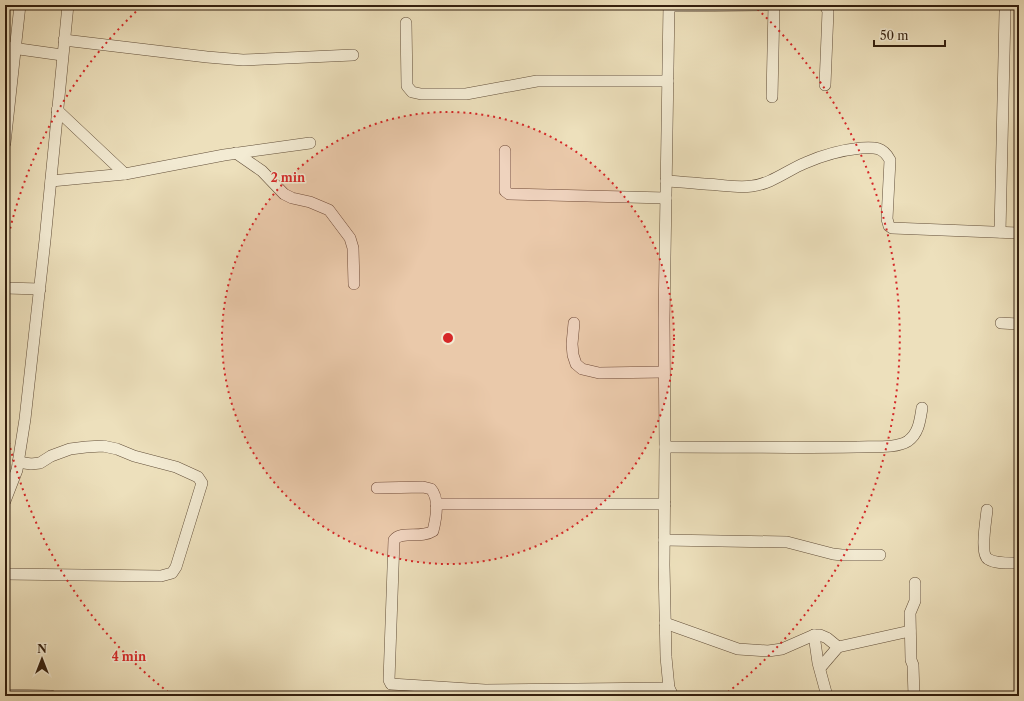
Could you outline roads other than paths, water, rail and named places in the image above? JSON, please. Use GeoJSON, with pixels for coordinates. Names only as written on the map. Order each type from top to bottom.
{"type":"FeatureCollection","features":[{"type":"Feature","properties":{"kind":"street"},"geometry":{"type":"LineString","coordinates":[[5,143],[10,48],[20,5]]}},
{"type":"Feature","properties":{"kind":"street"},"geometry":{"type":"LineString","coordinates":[[5,501],[16,476],[25,419],[40,289],[68,5]]}},
{"type":"Feature","properties":{"kind":"street"},"geometry":{"type":"LineString","coordinates":[[377,488],[423,487],[431,489],[435,496],[436,504],[433,531],[429,534],[399,536],[394,540],[389,680],[391,684],[485,690],[671,692],[666,657],[664,540],[664,320],[669,6],[765,5]]}},
{"type":"Feature","properties":{"kind":"street"},"geometry":{"type":"LineString","coordinates":[[772,97],[774,5]]}},
{"type":"Feature","properties":{"kind":"street"},"geometry":{"type":"LineString","coordinates":[[824,5],[828,11],[825,85]]}},
{"type":"Feature","properties":{"kind":"street"},"geometry":{"type":"LineString","coordinates":[[1000,232],[1005,12]]}},
{"type":"Feature","properties":{"kind":"street"},"geometry":{"type":"LineString","coordinates":[[406,23],[407,86],[412,92],[421,94],[466,94],[537,81],[668,81]]}},
{"type":"Feature","properties":{"kind":"street"},"geometry":{"type":"LineString","coordinates":[[64,40],[243,60],[353,55]]}},
{"type":"Feature","properties":{"kind":"street"},"geometry":{"type":"LineString","coordinates":[[10,48],[62,55]]}},
{"type":"Feature","properties":{"kind":"street"},"geometry":{"type":"LineString","coordinates":[[57,110],[125,174]]}},
{"type":"Feature","properties":{"kind":"street"},"geometry":{"type":"LineString","coordinates":[[51,181],[125,174],[310,142]]}},
{"type":"Feature","properties":{"kind":"street"},"geometry":{"type":"LineString","coordinates":[[666,180],[740,187],[754,186],[771,180],[823,156],[843,150],[872,147],[882,150],[886,153],[890,160],[886,219],[889,226],[892,228],[1019,233]]}},
{"type":"Feature","properties":{"kind":"street"},"geometry":{"type":"LineString","coordinates":[[506,151],[504,183],[505,191],[509,194],[666,198]]}},
{"type":"Feature","properties":{"kind":"street"},"geometry":{"type":"LineString","coordinates":[[236,154],[262,171],[284,194],[330,210],[350,238],[353,248],[354,284]]}},
{"type":"Feature","properties":{"kind":"street"},"geometry":{"type":"LineString","coordinates":[[5,288],[40,289]]}},
{"type":"Feature","properties":{"kind":"street"},"geometry":{"type":"LineString","coordinates":[[574,323],[572,344],[573,355],[576,364],[582,369],[599,373],[664,372]]}},
{"type":"Feature","properties":{"kind":"street"},"geometry":{"type":"LineString","coordinates":[[1001,323],[1019,324]]}},
{"type":"Feature","properties":{"kind":"street"},"geometry":{"type":"LineString","coordinates":[[665,447],[896,446],[908,441],[913,436],[919,425],[922,408]]}},
{"type":"Feature","properties":{"kind":"street"},"geometry":{"type":"LineString","coordinates":[[5,574],[161,576],[172,573],[176,567],[202,483],[198,477],[176,467],[103,446],[70,449],[51,456],[40,463],[31,464],[18,462]]}},
{"type":"Feature","properties":{"kind":"street"},"geometry":{"type":"LineString","coordinates":[[436,504],[665,504]]}},
{"type":"Feature","properties":{"kind":"street"},"geometry":{"type":"LineString","coordinates":[[987,510],[984,546],[984,554],[986,558],[992,561],[1019,564]]}},
{"type":"Feature","properties":{"kind":"street"},"geometry":{"type":"LineString","coordinates":[[664,540],[787,542],[833,554],[880,555]]}},
{"type":"Feature","properties":{"kind":"street"},"geometry":{"type":"LineString","coordinates":[[914,696],[913,665],[911,660],[910,613],[915,601],[915,583]]}},
{"type":"Feature","properties":{"kind":"street"},"geometry":{"type":"LineString","coordinates":[[665,623],[738,649],[768,651],[782,649],[814,635],[820,635],[827,638],[838,647]]}},
{"type":"Feature","properties":{"kind":"street"},"geometry":{"type":"LineString","coordinates":[[820,668],[838,647],[910,631]]}},
{"type":"Feature","properties":{"kind":"street"},"geometry":{"type":"LineString","coordinates":[[814,635],[827,696]]}},
{"type":"Feature","properties":{"kind":"street"},"geometry":{"type":"LineString","coordinates":[[5,695],[51,696]]}}]}
